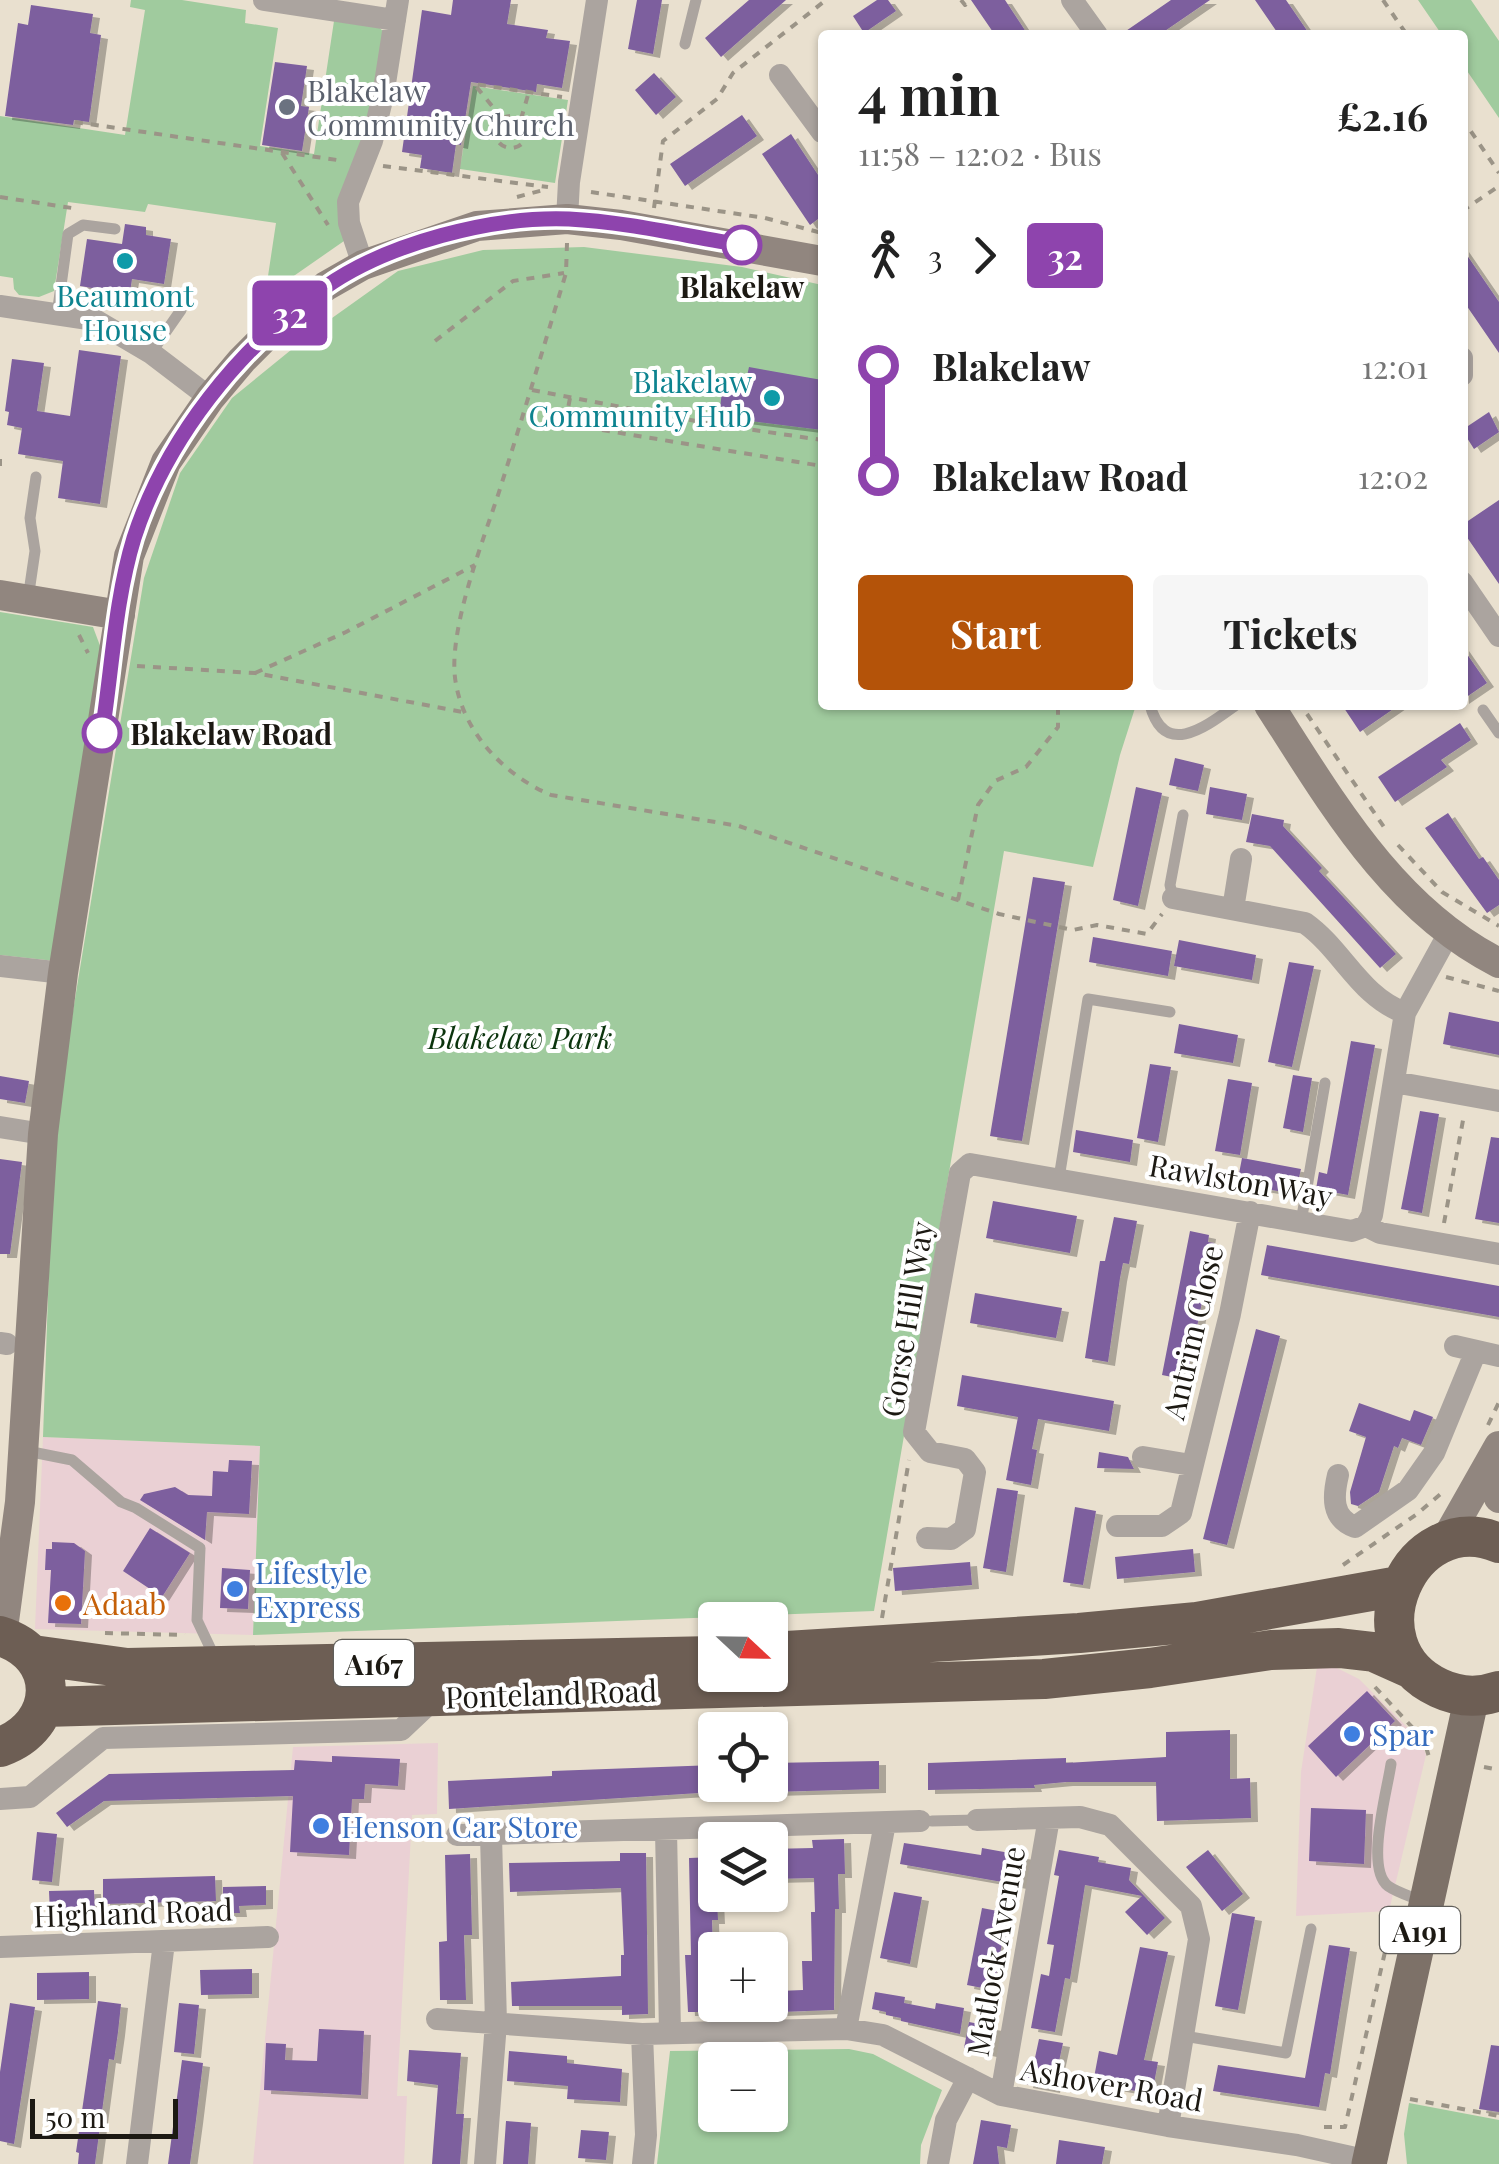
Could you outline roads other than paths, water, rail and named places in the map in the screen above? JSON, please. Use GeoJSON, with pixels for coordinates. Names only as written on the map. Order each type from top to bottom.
{"type":"FeatureCollection","features":[{"type":"Feature","properties":{"kind":"highway"},"geometry":{"type":"LineString","coordinates":[[1412,1669],[1396,1638],[1394,1620],[1400,1586],[1418,1560],[1444,1543],[1468,1538],[1499,1543]]}},
{"type":"Feature","properties":{"kind":"highway"},"geometry":{"type":"LineString","coordinates":[[788,1650],[1197,1622],[1400,1586]]}},
{"type":"Feature","properties":{"kind":"highway"},"geometry":{"type":"LineString","coordinates":[[0,1747],[14,1742],[35,1725],[46,1692],[43,1672],[12,1642]]}},
{"type":"Feature","properties":{"kind":"highway","name":"Ponteland Road"},"geometry":{"type":"LineString","coordinates":[[12,1642],[128,1668],[698,1656]]}},
{"type":"Feature","properties":{"kind":"highway","name":"Ponteland Road"},"geometry":{"type":"LineString","coordinates":[[44,1707],[1044,1679],[1271,1650],[1338,1648],[1374,1652],[1412,1669]]}},
{"type":"Feature","properties":{"kind":"highway","name":"A167"},"geometry":{"type":"LineString","coordinates":[[1412,1669],[1429,1684],[1450,1693],[1486,1694]]}},
{"type":"Feature","properties":{"kind":"main road","name":"A191"},"geometry":{"type":"LineString","coordinates":[[1369,2162],[1384,2094],[1413,1897],[1486,1694]]}},
{"type":"Feature","properties":{"kind":"street"},"geometry":{"type":"LineString","coordinates":[[264,0],[397,10],[383,96],[348,202],[349,223],[359,254]]}},
{"type":"Feature","properties":{"kind":"street"},"geometry":{"type":"LineString","coordinates":[[568,205],[597,0]]}},
{"type":"Feature","properties":{"kind":"street"},"geometry":{"type":"LineString","coordinates":[[1081,3],[1094,30]]}},
{"type":"Feature","properties":{"kind":"street"},"geometry":{"type":"LineString","coordinates":[[780,75],[818,127]]}},
{"type":"Feature","properties":{"kind":"street"},"geometry":{"type":"LineString","coordinates":[[12,1642],[43,1134],[63,973],[129,556],[166,462],[210,398],[281,320],[326,286],[359,254],[568,205],[653,215],[818,260]]}},
{"type":"Feature","properties":{"kind":"street"},"geometry":{"type":"LineString","coordinates":[[0,306],[95,320],[151,354],[210,398]]}},
{"type":"Feature","properties":{"kind":"street"},"geometry":{"type":"LineString","coordinates":[[1468,591],[1499,636]]}},
{"type":"Feature","properties":{"kind":"street"},"geometry":{"type":"LineString","coordinates":[[14,597],[120,615]]}},
{"type":"Feature","properties":{"kind":"street"},"geometry":{"type":"LineString","coordinates":[[1272,710],[1358,839],[1420,908],[1499,963]]}},
{"type":"Feature","properties":{"kind":"street"},"geometry":{"type":"LineString","coordinates":[[1233,910],[1240,859]]}},
{"type":"Feature","properties":{"kind":"street"},"geometry":{"type":"LineString","coordinates":[[1173,898],[1305,923],[1319,933],[1363,987],[1384,1005],[1405,1013]]}},
{"type":"Feature","properties":{"kind":"street"},"geometry":{"type":"LineString","coordinates":[[1366,1226],[1372,1215],[1405,1013],[1450,931]]}},
{"type":"Feature","properties":{"kind":"street"},"geometry":{"type":"LineString","coordinates":[[0,966],[63,973]]}},
{"type":"Feature","properties":{"kind":"street"},"geometry":{"type":"LineString","coordinates":[[1394,1082],[1499,1101]]}},
{"type":"Feature","properties":{"kind":"street"},"geometry":{"type":"LineString","coordinates":[[0,1128],[43,1134]]}},
{"type":"Feature","properties":{"kind":"street","name":"Rawlston Way"},"geometry":{"type":"LineString","coordinates":[[970,1164],[1352,1230],[1366,1226],[1380,1233],[1499,1254]]}},
{"type":"Feature","properties":{"kind":"street","name":"Gorse Hill Way"},"geometry":{"type":"LineString","coordinates":[[927,1538],[951,1539],[965,1529],[975,1472],[966,1459],[930,1452],[914,1432],[960,1172],[970,1164]]}},
{"type":"Feature","properties":{"kind":"street","name":"Antrim Close"},"geometry":{"type":"LineString","coordinates":[[1117,1526],[1162,1526],[1180,1512],[1230,1314],[1250,1212]]}},
{"type":"Feature","properties":{"kind":"street"},"geometry":{"type":"LineString","coordinates":[[1338,1475],[1333,1494],[1336,1510],[1346,1524],[1355,1527],[1408,1490],[1434,1453],[1476,1351]]}},
{"type":"Feature","properties":{"kind":"street"},"geometry":{"type":"LineString","coordinates":[[1494,1441],[1499,1498]]}},
{"type":"Feature","properties":{"kind":"street"},"geometry":{"type":"LineString","coordinates":[[1444,1543],[1494,1441]]}},
{"type":"Feature","properties":{"kind":"street","name":"Antrim Close"},"geometry":{"type":"LineString","coordinates":[[1143,1457],[1191,1465]]}},
{"type":"Feature","properties":{"kind":"street"},"geometry":{"type":"LineString","coordinates":[[0,1799],[30,1797],[103,1738],[401,1730],[436,1697]]}},
{"type":"Feature","properties":{"kind":"street"},"geometry":{"type":"LineString","coordinates":[[977,1820],[1080,1817],[1110,1825],[1191,1906],[1199,1939],[1168,2126]]}},
{"type":"Feature","properties":{"kind":"street","name":"Matlock Avenue"},"geometry":{"type":"LineString","coordinates":[[1001,2095],[1049,1818]]}},
{"type":"Feature","properties":{"kind":"street"},"geometry":{"type":"LineString","coordinates":[[456,1836],[926,1821]]}},
{"type":"Feature","properties":{"kind":"street"},"geometry":{"type":"LineString","coordinates":[[846,2029],[885,1824]]}},
{"type":"Feature","properties":{"kind":"street"},"geometry":{"type":"LineString","coordinates":[[666,1830],[670,2033]]}},
{"type":"Feature","properties":{"kind":"street"},"geometry":{"type":"LineString","coordinates":[[484,2164],[496,2024],[491,1836]]}},
{"type":"Feature","properties":{"kind":"street","name":"Highland Road"},"geometry":{"type":"LineString","coordinates":[[0,1947],[268,1937]]}},
{"type":"Feature","properties":{"kind":"street"},"geometry":{"type":"LineString","coordinates":[[136,2164],[164,1942]]}},
{"type":"Feature","properties":{"kind":"street","name":"Ashover Road"},"geometry":{"type":"LineString","coordinates":[[437,2020],[642,2034],[846,2029],[883,2035],[1001,2095],[1297,2145],[1369,2162]]}},
{"type":"Feature","properties":{"kind":"street"},"geometry":{"type":"LineString","coordinates":[[642,2034],[646,2135],[643,2164]]}},
{"type":"Feature","properties":{"kind":"street"},"geometry":{"type":"LineString","coordinates":[[938,2164],[946,2120],[968,2078]]}},
{"type":"Feature","properties":{"kind":"lane"},"geometry":{"type":"LineString","coordinates":[[686,44],[696,0]]}},
{"type":"Feature","properties":{"kind":"lane"},"geometry":{"type":"LineString","coordinates":[[57,314],[68,234],[84,225],[115,230]]}},
{"type":"Feature","properties":{"kind":"lane"},"geometry":{"type":"LineString","coordinates":[[151,354],[180,310],[186,292]]}},
{"type":"Feature","properties":{"kind":"lane"},"geometry":{"type":"LineString","coordinates":[[14,597],[35,551],[30,518],[36,477]]}},
{"type":"Feature","properties":{"kind":"lane"},"geometry":{"type":"LineString","coordinates":[[1152,710],[1160,724],[1174,734],[1189,735],[1228,710]]}},
{"type":"Feature","properties":{"kind":"lane"},"geometry":{"type":"LineString","coordinates":[[1483,710],[1499,733]]}},
{"type":"Feature","properties":{"kind":"lane"},"geometry":{"type":"LineString","coordinates":[[1173,898],[1170,885],[1183,815]]}},
{"type":"Feature","properties":{"kind":"lane"},"geometry":{"type":"LineString","coordinates":[[1059,1178],[1088,998],[1170,1012]]}},
{"type":"Feature","properties":{"kind":"lane"},"geometry":{"type":"LineString","coordinates":[[1301,1222],[1325,1083]]}},
{"type":"Feature","properties":{"kind":"lane"},"geometry":{"type":"LineString","coordinates":[[24,1451],[72,1460],[121,1502],[200,1548],[198,1620],[219,1666]]}},
{"type":"Feature","properties":{"kind":"lane"},"geometry":{"type":"LineString","coordinates":[[1391,1764],[1377,1872],[1388,1886],[1413,1897]]}},
{"type":"Feature","properties":{"kind":"lane"},"geometry":{"type":"LineString","coordinates":[[926,1821],[977,1820]]}},
{"type":"Feature","properties":{"kind":"lane"},"geometry":{"type":"LineString","coordinates":[[1184,2036],[1286,2054],[1311,1929]]}},
{"type":"Feature","properties":{"kind":"place","name":"Blakelaw Community Church"},"geometry":{"type":"Point","coordinates":[287,107]}},
{"type":"Feature","properties":{"kind":"place","name":"Blakelaw"},"geometry":{"type":"Point","coordinates":[742,245]}},
{"type":"Feature","properties":{"kind":"place","name":"Beaumont House"},"geometry":{"type":"Point","coordinates":[125,261]}},
{"type":"Feature","properties":{"kind":"place","name":"Blakelaw Community Hub"},"geometry":{"type":"Point","coordinates":[772,398]}},
{"type":"Feature","properties":{"kind":"place","name":"Blakelaw Road"},"geometry":{"type":"Point","coordinates":[102,733]}},
{"type":"Feature","properties":{"kind":"place","name":"Lifestyle Express"},"geometry":{"type":"Point","coordinates":[235,1589]}},
{"type":"Feature","properties":{"kind":"place","name":"Adaab"},"geometry":{"type":"Point","coordinates":[63,1603]}},
{"type":"Feature","properties":{"kind":"place","name":"Spar"},"geometry":{"type":"Point","coordinates":[1352,1734]}},
{"type":"Feature","properties":{"kind":"place","name":"Henson Car Store"},"geometry":{"type":"Point","coordinates":[321,1826]}},
{"type":"Feature","properties":{"kind":"park label","name":"Blakelaw Park"},"geometry":{"type":"Point","coordinates":[520,1037]}}]}
